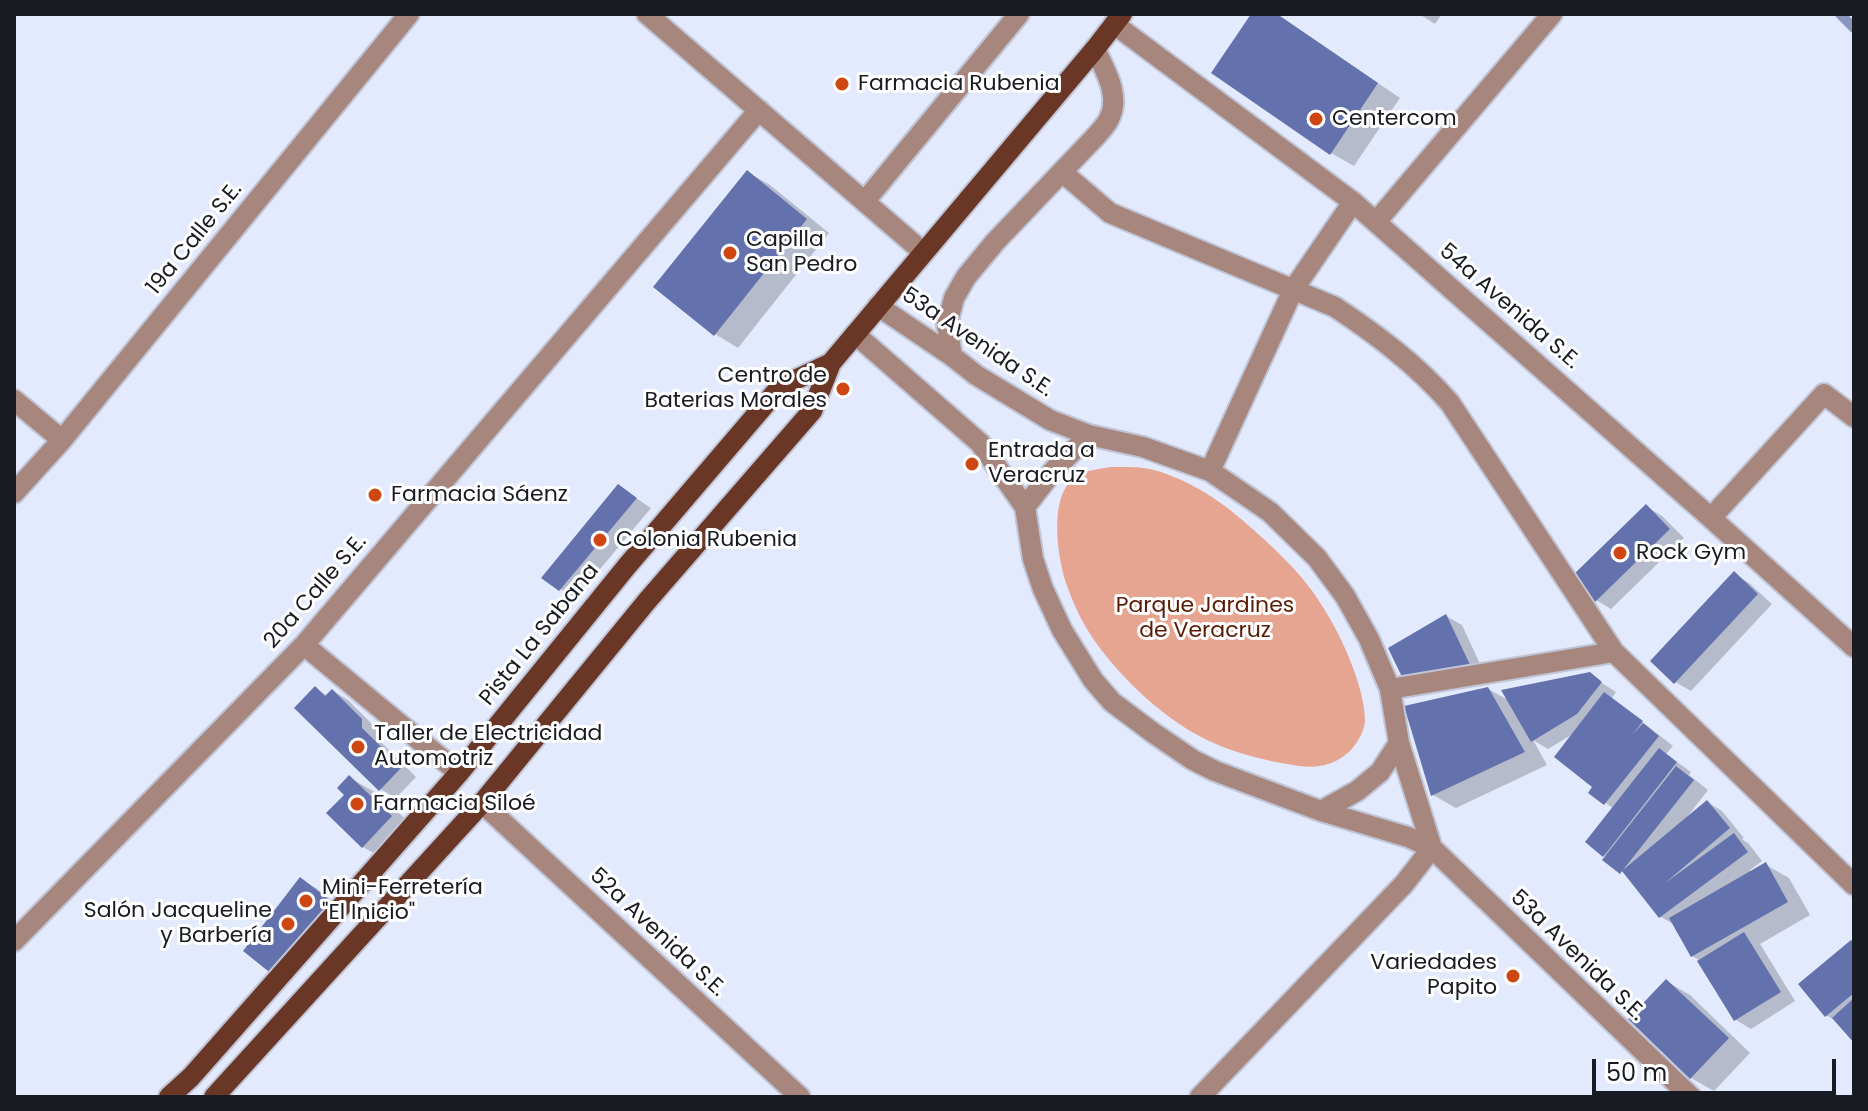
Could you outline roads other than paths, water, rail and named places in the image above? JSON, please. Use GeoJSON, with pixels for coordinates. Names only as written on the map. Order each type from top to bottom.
{"type":"FeatureCollection","features":[{"type":"Feature","properties":{"kind":"main road","name":"Pista La Sabana"},"geometry":{"type":"LineString","coordinates":[[214,1097],[482,803],[647,601],[812,411],[831,363],[1118,19]]}},
{"type":"Feature","properties":{"kind":"main road","name":"Pista La Sabana"},"geometry":{"type":"LineString","coordinates":[[169,1097],[191,1077],[459,773],[627,566],[780,387],[831,363]]}},
{"type":"Feature","properties":{"kind":"street","name":"19a Calle S.E."},"geometry":{"type":"LineString","coordinates":[[14,493],[62,440],[409,14]]}},
{"type":"Feature","properties":{"kind":"street","name":"53a Avenida S.E."},"geometry":{"type":"LineString","coordinates":[[647,14],[923,252]]}},
{"type":"Feature","properties":{"kind":"street"},"geometry":{"type":"LineString","coordinates":[[865,201],[1019,14]]}},
{"type":"Feature","properties":{"kind":"street"},"geometry":{"type":"LineString","coordinates":[[1376,222],[1552,14]]}},
{"type":"Feature","properties":{"kind":"street","name":"54a Avenida S.E."},"geometry":{"type":"LineString","coordinates":[[1118,19],[1353,202],[1854,647]]}},
{"type":"Feature","properties":{"kind":"street"},"geometry":{"type":"LineString","coordinates":[[952,356],[947,325],[954,298],[966,277],[1110,118],[1112,89],[1095,49]]}},
{"type":"Feature","properties":{"kind":"street","name":"20a Calle S.E."},"geometry":{"type":"LineString","coordinates":[[14,941],[304,645],[759,110]]}},
{"type":"Feature","properties":{"kind":"street"},"geometry":{"type":"LineString","coordinates":[[1062,172],[1110,213],[1335,307],[1408,360],[1450,403],[1614,652],[1854,885]]}},
{"type":"Feature","properties":{"kind":"street"},"geometry":{"type":"LineString","coordinates":[[1210,471],[1293,290],[1353,202]]}},
{"type":"Feature","properties":{"kind":"street","name":"53a Avenida S.E."},"geometry":{"type":"LineString","coordinates":[[878,306],[976,375],[1050,420],[1089,435],[1143,447],[1210,471],[1270,512],[1317,558],[1345,596],[1363,628],[1390,689],[1399,743],[1432,848]]}},
{"type":"Feature","properties":{"kind":"street","name":"53a Avenida S.E."},"geometry":{"type":"LineString","coordinates":[[855,334],[980,443],[1025,507],[1033,559],[1043,589],[1062,630],[1093,680],[1112,702],[1193,760],[1229,777],[1321,811],[1408,837],[1432,848],[1691,1097]]}},
{"type":"Feature","properties":{"kind":"street"},"geometry":{"type":"LineString","coordinates":[[1711,518],[1824,394],[1854,417]]}},
{"type":"Feature","properties":{"kind":"street"},"geometry":{"type":"LineString","coordinates":[[14,400],[62,440]]}},
{"type":"Feature","properties":{"kind":"street"},"geometry":{"type":"LineString","coordinates":[[1025,507],[1053,471],[1089,435]]}},
{"type":"Feature","properties":{"kind":"street"},"geometry":{"type":"LineString","coordinates":[[304,645],[459,773]]}},
{"type":"Feature","properties":{"kind":"street"},"geometry":{"type":"LineString","coordinates":[[1390,689],[1614,652]]}},
{"type":"Feature","properties":{"kind":"street"},"geometry":{"type":"LineString","coordinates":[[1321,811],[1357,791],[1380,772],[1399,743]]}},
{"type":"Feature","properties":{"kind":"street","name":"52a Avenida S.E."},"geometry":{"type":"LineString","coordinates":[[482,803],[800,1097]]}},
{"type":"Feature","properties":{"kind":"street"},"geometry":{"type":"LineString","coordinates":[[1200,1097],[1404,884],[1432,848]]}},
{"type":"Feature","properties":{"kind":"waterway"},"geometry":{"type":"LineString","coordinates":[[1840,14],[1854,28]]}},
{"type":"Feature","properties":{"kind":"place","name":"Farmacia Rubenia"},"geometry":{"type":"Point","coordinates":[842,84]}},
{"type":"Feature","properties":{"kind":"place","name":"Centercom"},"geometry":{"type":"Point","coordinates":[1316,119]}},
{"type":"Feature","properties":{"kind":"place","name":"Capilla San Pedro"},"geometry":{"type":"Point","coordinates":[730,253]}},
{"type":"Feature","properties":{"kind":"place","name":"Centro de Baterias Morales"},"geometry":{"type":"Point","coordinates":[843,389]}},
{"type":"Feature","properties":{"kind":"place","name":"Entrada a Veracruz"},"geometry":{"type":"Point","coordinates":[972,464]}},
{"type":"Feature","properties":{"kind":"place","name":"Farmacia Sáenz"},"geometry":{"type":"Point","coordinates":[375,495]}},
{"type":"Feature","properties":{"kind":"place","name":"Colonia Rubenia"},"geometry":{"type":"Point","coordinates":[600,540]}},
{"type":"Feature","properties":{"kind":"place","name":"Rock Gym"},"geometry":{"type":"Point","coordinates":[1620,553]}},
{"type":"Feature","properties":{"kind":"place","name":"Taller de Electricidad Automotriz"},"geometry":{"type":"Point","coordinates":[358,747]}},
{"type":"Feature","properties":{"kind":"place","name":"Farmacia Siloé"},"geometry":{"type":"Point","coordinates":[357,804]}},
{"type":"Feature","properties":{"kind":"place","name":"Mini-Ferretería \"El Inicio\""},"geometry":{"type":"Point","coordinates":[306,901]}},
{"type":"Feature","properties":{"kind":"place","name":"Salón Jacqueline y Barbería"},"geometry":{"type":"Point","coordinates":[288,924]}},
{"type":"Feature","properties":{"kind":"place","name":"Variedades Papito"},"geometry":{"type":"Point","coordinates":[1513,976]}},
{"type":"Feature","properties":{"kind":"park label","name":"Parque Jardines de Veracruz"},"geometry":{"type":"Point","coordinates":[1205,618]}}]}
